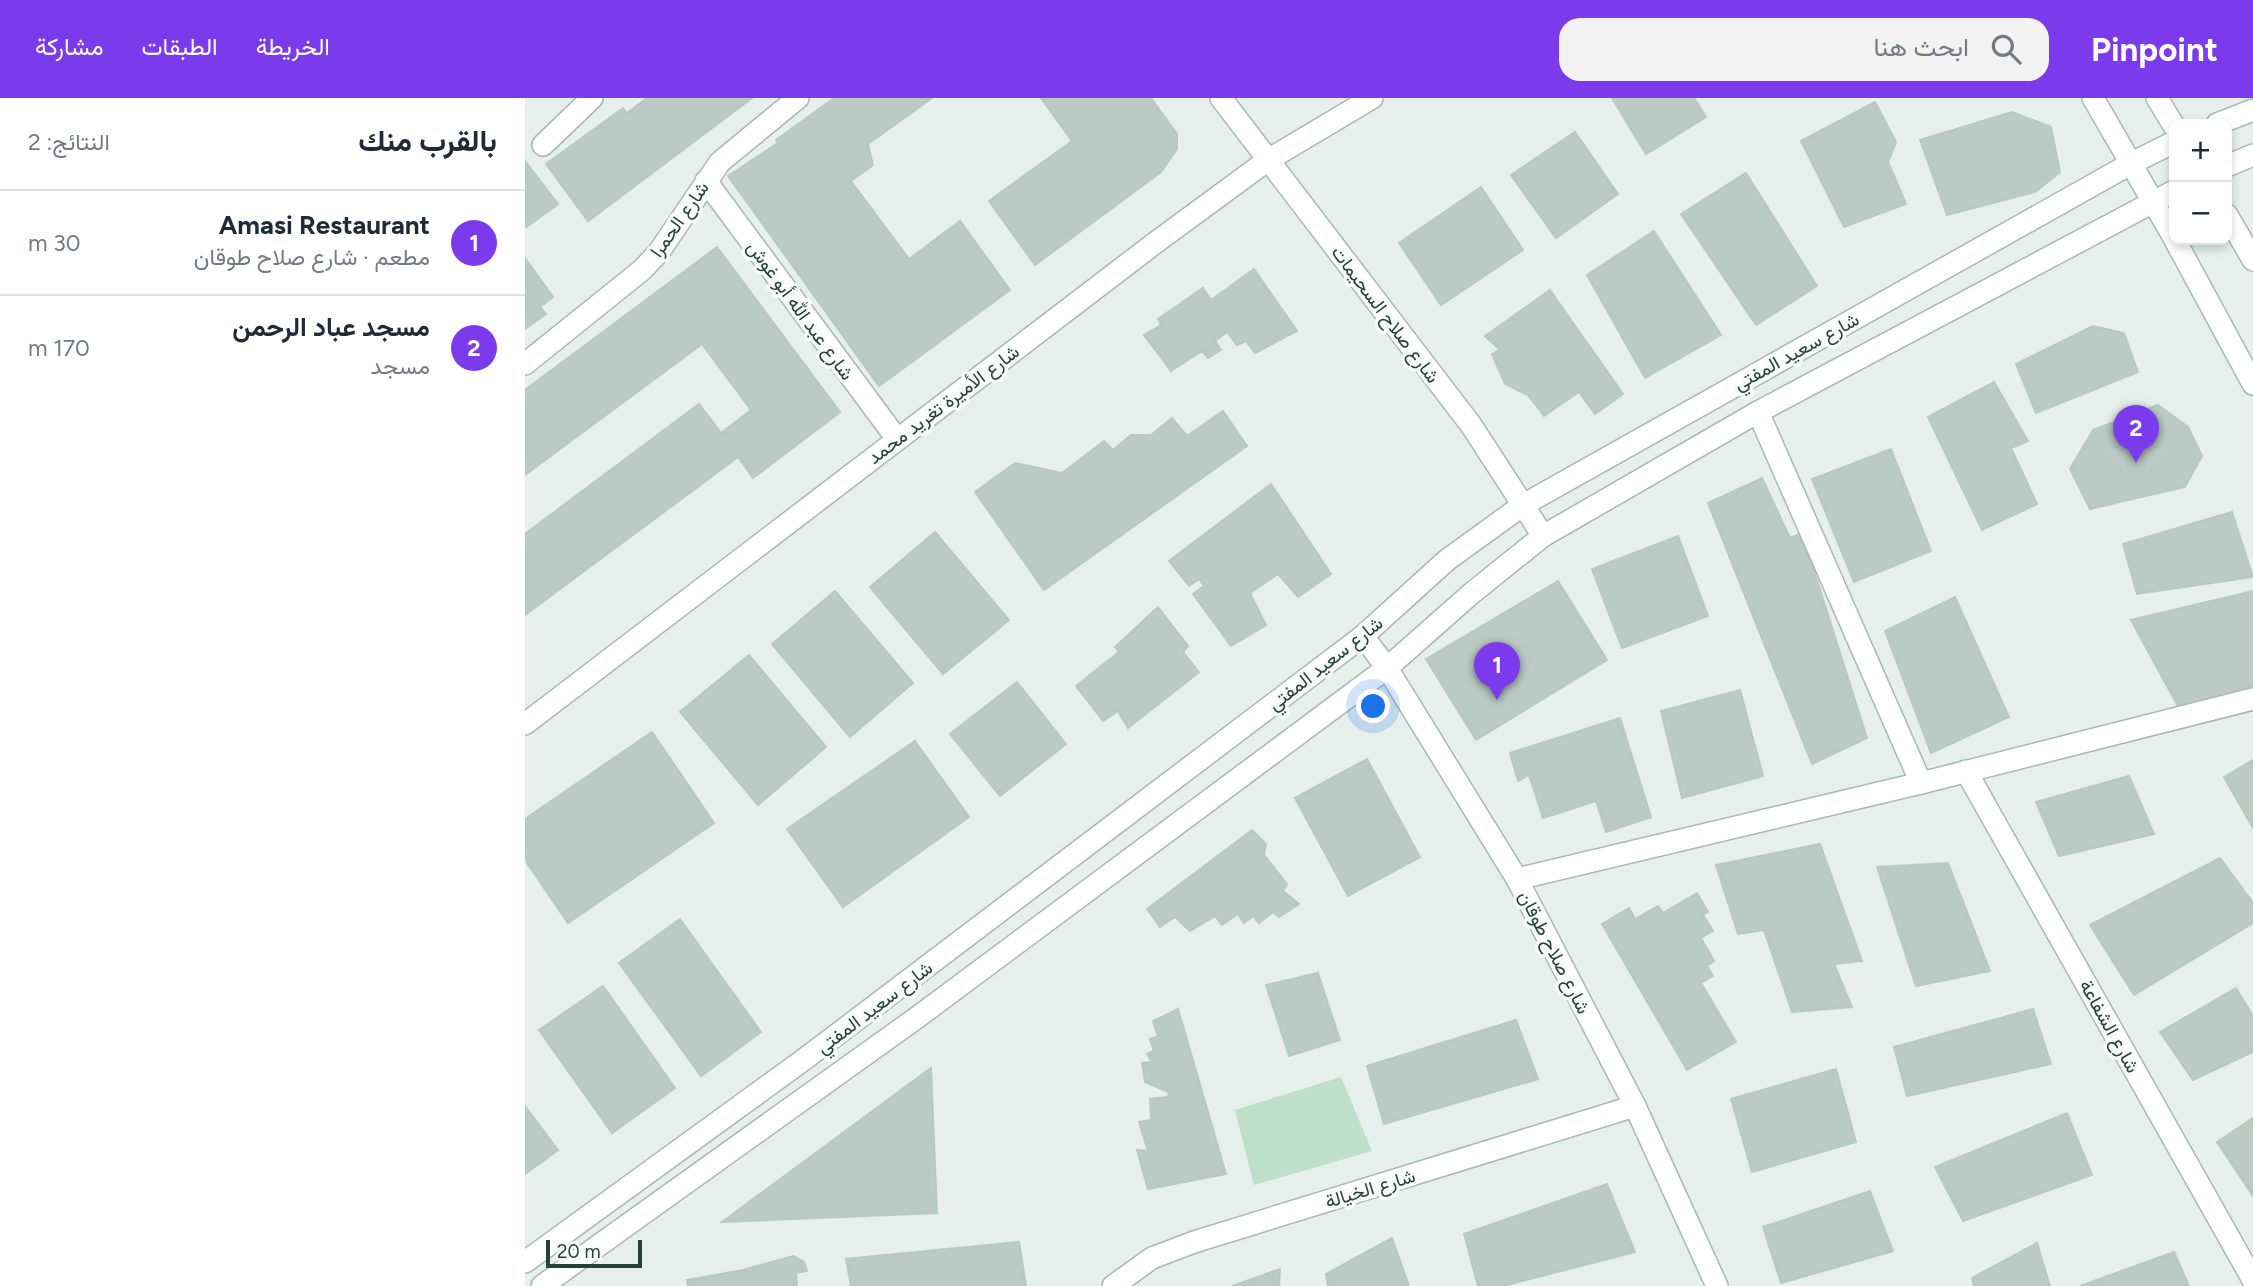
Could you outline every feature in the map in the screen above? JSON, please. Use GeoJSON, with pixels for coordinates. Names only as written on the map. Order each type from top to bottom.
{"type":"FeatureCollection","features":[{"type":"Feature","properties":{"kind":"street"},"geometry":{"type":"LineString","coordinates":[[543,145],[592,98]]}},
{"type":"Feature","properties":{"kind":"street","name":"شارع الحمرا"},"geometry":{"type":"LineString","coordinates":[[525,364],[642,270],[673,232],[706,181],[737,146],[798,98]]}},
{"type":"Feature","properties":{"kind":"street","name":"شارع صلاح السحيمات"},"geometry":{"type":"LineString","coordinates":[[1221,98],[1471,425],[1543,536]]}},
{"type":"Feature","properties":{"kind":"street","name":"شارع الأميرة تغريد محمد"},"geometry":{"type":"LineString","coordinates":[[525,724],[1268,160],[1372,98]]}},
{"type":"Feature","properties":{"kind":"street"},"geometry":{"type":"LineString","coordinates":[[2093,98],[2169,228]]}},
{"type":"Feature","properties":{"kind":"street"},"geometry":{"type":"LineString","coordinates":[[2157,98],[2170,119]]}},
{"type":"Feature","properties":{"kind":"street"},"geometry":{"type":"LineString","coordinates":[[2230,119],[2253,110]]}},
{"type":"Feature","properties":{"kind":"street","name":"شارع سعيد المفتي"},"geometry":{"type":"LineString","coordinates":[[525,1262],[803,1061],[1363,636],[1447,560],[1523,505],[2169,144]]}},
{"type":"Feature","properties":{"kind":"street"},"geometry":{"type":"LineString","coordinates":[[2232,164],[2253,155]]}},
{"type":"Feature","properties":{"kind":"street","name":"شارع عبد الله أبو غوش"},"geometry":{"type":"LineString","coordinates":[[706,181],[897,439]]}},
{"type":"Feature","properties":{"kind":"street","name":"شارع سعيد المفتي"},"geometry":{"type":"LineString","coordinates":[[542,1286],[915,1018],[1387,668],[1472,593],[1543,536],[1758,412],[2169,194]]}},
{"type":"Feature","properties":{"kind":"street"},"geometry":{"type":"LineString","coordinates":[[2232,224],[2253,260]]}},
{"type":"Feature","properties":{"kind":"street"},"geometry":{"type":"LineString","coordinates":[[2178,245],[2253,384]]}},
{"type":"Feature","properties":{"kind":"street"},"geometry":{"type":"LineString","coordinates":[[1758,412],[1921,783]]}},
{"type":"Feature","properties":{"kind":"street","name":"شارع صلاح طوقان"},"geometry":{"type":"LineString","coordinates":[[1363,636],[1387,668],[1517,878],[1635,1106],[1717,1286]]}},
{"type":"Feature","properties":{"kind":"street"},"geometry":{"type":"LineString","coordinates":[[1517,878],[1921,783],[2253,699]]}},
{"type":"Feature","properties":{"kind":"street","name":"شارع الشفاعة"},"geometry":{"type":"LineString","coordinates":[[1966,771],[2253,1280]]}},
{"type":"Feature","properties":{"kind":"street","name":"شارع الخيالة"},"geometry":{"type":"LineString","coordinates":[[1113,1286],[1152,1258],[1194,1242],[1635,1106]]}},
{"type":"Feature","properties":{"kind":"green space"},"geometry":{"type":"Polygon","coordinates":[[[1341,1077],[1372,1151],[1254,1185],[1235,1110],[1341,1077]]]}},
{"type":"Feature","properties":{"kind":"building"},"geometry":{"type":"Polygon","coordinates":[[[647,98],[752,98],[588,221],[546,164],[623,108],[627,113],[647,98]]]}},
{"type":"Feature","properties":{"kind":"building"},"geometry":{"type":"Polygon","coordinates":[[[834,98],[932,98],[868,144],[873,165],[851,181],[909,259],[960,221],[1010,290],[879,386],[728,176],[778,143],[776,140],[834,98]]]}},
{"type":"Feature","properties":{"kind":"building"},"geometry":{"type":"Polygon","coordinates":[[[1041,98],[1151,98],[1177,134],[1177,149],[1161,172],[1035,265],[989,201],[1072,141],[1041,98]]]}},
{"type":"Feature","properties":{"kind":"building"},"geometry":{"type":"Polygon","coordinates":[[[1612,98],[1694,98],[1706,117],[1646,154],[1612,98]]]}},
{"type":"Feature","properties":{"kind":"building"},"geometry":{"type":"Polygon","coordinates":[[[1875,102],[1896,142],[1888,162],[1906,204],[1844,227],[1801,141],[1875,102]]]}},
{"type":"Feature","properties":{"kind":"building"},"geometry":{"type":"Polygon","coordinates":[[[2012,112],[2051,127],[2060,172],[2035,192],[1947,215],[1920,140],[2012,112]]]}},
{"type":"Feature","properties":{"kind":"building"},"geometry":{"type":"Polygon","coordinates":[[[1575,132],[1618,194],[1556,238],[1511,175],[1575,132]]]}},
{"type":"Feature","properties":{"kind":"building"},"geometry":{"type":"Polygon","coordinates":[[[525,161],[558,204],[525,228],[525,161]]]}},
{"type":"Feature","properties":{"kind":"building"},"geometry":{"type":"Polygon","coordinates":[[[1746,173],[1817,286],[1756,325],[1681,214],[1746,173]]]}},
{"type":"Feature","properties":{"kind":"building"},"geometry":{"type":"Polygon","coordinates":[[[1481,187],[1523,250],[1441,305],[1399,243],[1481,187]]]}},
{"type":"Feature","properties":{"kind":"building"},"geometry":{"type":"Polygon","coordinates":[[[1654,231],[1721,335],[1645,378],[1587,275],[1654,231]]]}},
{"type":"Feature","properties":{"kind":"building"},"geometry":{"type":"Polygon","coordinates":[[[717,247],[840,412],[753,478],[738,457],[525,615],[525,534],[699,404],[721,433],[751,410],[702,344],[525,475],[525,390],[717,247]]]}},
{"type":"Feature","properties":{"kind":"building"},"geometry":{"type":"Polygon","coordinates":[[[525,258],[553,297],[540,307],[546,314],[525,329],[525,258]]]}},
{"type":"Feature","properties":{"kind":"building"},"geometry":{"type":"Polygon","coordinates":[[[1254,269],[1297,331],[1255,353],[1246,341],[1237,345],[1227,332],[1215,341],[1221,350],[1208,358],[1202,351],[1171,371],[1144,335],[1161,325],[1158,319],[1203,288],[1211,300],[1254,269]]]}},
{"type":"Feature","properties":{"kind":"building"},"geometry":{"type":"Polygon","coordinates":[[[1550,290],[1623,394],[1595,414],[1579,392],[1544,416],[1528,395],[1505,384],[1492,354],[1500,350],[1485,336],[1550,290]]]}},
{"type":"Feature","properties":{"kind":"building"},"geometry":{"type":"Polygon","coordinates":[[[2093,326],[2124,333],[2138,372],[2036,413],[2016,364],[2093,326]]]}},
{"type":"Feature","properties":{"kind":"building"},"geometry":{"type":"Polygon","coordinates":[[[1994,382],[2028,441],[2011,448],[2037,504],[1982,530],[1928,417],[1994,382]]]}},
{"type":"Feature","properties":{"kind":"building"},"geometry":{"type":"Polygon","coordinates":[[[2158,405],[2188,427],[2202,456],[2185,487],[2090,509],[2070,469],[2093,430],[2158,405]]]}},
{"type":"Feature","properties":{"kind":"building"},"geometry":{"type":"Polygon","coordinates":[[[1223,411],[1247,446],[1044,590],[975,492],[1015,463],[1062,473],[1104,441],[1113,450],[1131,435],[1151,435],[1172,418],[1187,436],[1223,411]]]}},
{"type":"Feature","properties":{"kind":"building"},"geometry":{"type":"Polygon","coordinates":[[[1891,449],[1931,551],[1854,582],[1812,479],[1891,449]]]}},
{"type":"Feature","properties":{"kind":"building"},"geometry":{"type":"Polygon","coordinates":[[[1762,478],[1790,538],[1802,533],[1867,738],[1812,764],[1708,503],[1762,478]]]}},
{"type":"Feature","properties":{"kind":"building"},"geometry":{"type":"Polygon","coordinates":[[[1271,484],[1331,574],[1298,597],[1278,574],[1250,593],[1266,625],[1231,646],[1193,594],[1204,586],[1199,579],[1189,586],[1169,561],[1271,484]]]}},
{"type":"Feature","properties":{"kind":"building"},"geometry":{"type":"Polygon","coordinates":[[[2232,512],[2253,577],[2137,594],[2123,544],[2232,512]]]}},
{"type":"Feature","properties":{"kind":"building"},"geometry":{"type":"Polygon","coordinates":[[[935,532],[1009,620],[943,674],[870,587],[935,532]]]}},
{"type":"Feature","properties":{"kind":"building"},"geometry":{"type":"Polygon","coordinates":[[[1678,536],[1708,616],[1622,648],[1592,569],[1678,536]]]}},
{"type":"Feature","properties":{"kind":"building"},"geometry":{"type":"Polygon","coordinates":[[[1558,581],[1607,660],[1476,740],[1426,659],[1558,581]]]}},
{"type":"Feature","properties":{"kind":"building"},"geometry":{"type":"Polygon","coordinates":[[[835,591],[913,683],[850,737],[772,644],[835,591]]]}},
{"type":"Feature","properties":{"kind":"building"},"geometry":{"type":"Polygon","coordinates":[[[2253,591],[2253,690],[2179,708],[2131,620],[2253,591]]]}},
{"type":"Feature","properties":{"kind":"building"},"geometry":{"type":"Polygon","coordinates":[[[1955,597],[2009,717],[1931,753],[1885,631],[1955,597]]]}},
{"type":"Feature","properties":{"kind":"building"},"geometry":{"type":"Polygon","coordinates":[[[1158,607],[1188,646],[1183,652],[1199,672],[1128,728],[1118,711],[1103,721],[1076,686],[1119,652],[1115,647],[1158,607]]]}},
{"type":"Feature","properties":{"kind":"building"},"geometry":{"type":"Polygon","coordinates":[[[749,655],[826,747],[758,805],[680,712],[749,655]]]}},
{"type":"Feature","properties":{"kind":"building"},"geometry":{"type":"Polygon","coordinates":[[[1017,682],[1066,744],[1000,796],[950,734],[1017,682]]]}},
{"type":"Feature","properties":{"kind":"building"},"geometry":{"type":"Polygon","coordinates":[[[1740,690],[1763,776],[1682,798],[1661,711],[1740,690]]]}},
{"type":"Feature","properties":{"kind":"building"},"geometry":{"type":"Polygon","coordinates":[[[1620,718],[1651,817],[1606,832],[1596,801],[1543,818],[1529,775],[1518,781],[1510,753],[1620,718]]]}},
{"type":"Feature","properties":{"kind":"building"},"geometry":{"type":"Polygon","coordinates":[[[652,732],[714,823],[568,923],[525,860],[525,819],[652,732]]]}},
{"type":"Feature","properties":{"kind":"building"},"geometry":{"type":"Polygon","coordinates":[[[915,741],[969,817],[843,907],[787,829],[915,741]]]}},
{"type":"Feature","properties":{"kind":"building"},"geometry":{"type":"Polygon","coordinates":[[[1367,759],[1420,857],[1348,896],[1295,798],[1367,759]]]}},
{"type":"Feature","properties":{"kind":"building"},"geometry":{"type":"Polygon","coordinates":[[[2253,760],[2253,828],[2224,777],[2253,760]]]}},
{"type":"Feature","properties":{"kind":"building"},"geometry":{"type":"Polygon","coordinates":[[[2129,776],[2154,834],[2059,856],[2036,802],[2129,776]]]}},
{"type":"Feature","properties":{"kind":"building"},"geometry":{"type":"Polygon","coordinates":[[[1252,830],[1266,844],[1264,855],[1287,884],[1283,891],[1299,904],[1279,917],[1273,912],[1259,923],[1253,916],[1244,923],[1238,914],[1222,925],[1215,916],[1190,931],[1175,917],[1160,927],[1147,909],[1252,830]]]}},
{"type":"Feature","properties":{"kind":"building"},"geometry":{"type":"Polygon","coordinates":[[[1820,844],[1862,961],[1834,964],[1852,1007],[1792,1012],[1764,930],[1738,934],[1716,865],[1820,844]]]}},
{"type":"Feature","properties":{"kind":"building"},"geometry":{"type":"Polygon","coordinates":[[[2220,858],[2253,903],[2253,923],[2134,995],[2090,925],[2220,858]]]}},
{"type":"Feature","properties":{"kind":"building"},"geometry":{"type":"Polygon","coordinates":[[[1948,863],[1990,971],[1916,986],[1877,867],[1948,863]]]}},
{"type":"Feature","properties":{"kind":"building"},"geometry":{"type":"Polygon","coordinates":[[[1697,893],[1708,912],[1703,915],[1713,931],[1701,938],[1714,961],[1707,966],[1713,976],[1701,983],[1736,1042],[1687,1070],[1602,924],[1629,908],[1635,919],[1658,906],[1663,913],[1697,893]]]}},
{"type":"Feature","properties":{"kind":"building"},"geometry":{"type":"Polygon","coordinates":[[[680,919],[761,1032],[701,1076],[619,963],[680,919]]]}},
{"type":"Feature","properties":{"kind":"building"},"geometry":{"type":"Polygon","coordinates":[[[1318,973],[1340,1040],[1289,1056],[1266,985],[1318,973]]]}},
{"type":"Feature","properties":{"kind":"building"},"geometry":{"type":"Polygon","coordinates":[[[603,986],[675,1088],[612,1133],[539,1030],[603,986]]]}},
{"type":"Feature","properties":{"kind":"building"},"geometry":{"type":"Polygon","coordinates":[[[2236,988],[2253,1016],[2253,1052],[2193,1080],[2160,1032],[2236,988]]]}},
{"type":"Feature","properties":{"kind":"building"},"geometry":{"type":"Polygon","coordinates":[[[1178,1009],[1226,1174],[1148,1189],[1137,1150],[1148,1151],[1139,1122],[1151,1120],[1150,1099],[1168,1097],[1169,1092],[1145,1082],[1142,1063],[1152,1062],[1147,1054],[1154,1051],[1150,1039],[1158,1036],[1153,1021],[1178,1009]]]}},
{"type":"Feature","properties":{"kind":"building"},"geometry":{"type":"Polygon","coordinates":[[[2033,1009],[2051,1064],[1907,1096],[1894,1047],[2033,1009]]]}},
{"type":"Feature","properties":{"kind":"building"},"geometry":{"type":"Polygon","coordinates":[[[1516,1020],[1538,1079],[1384,1124],[1367,1066],[1516,1020]]]}},
{"type":"Feature","properties":{"kind":"building"},"geometry":{"type":"Polygon","coordinates":[[[931,1068],[937,1213],[722,1222],[931,1068]]]}},
{"type":"Feature","properties":{"kind":"building"},"geometry":{"type":"Polygon","coordinates":[[[1836,1069],[1856,1142],[1752,1172],[1731,1099],[1836,1069]]]}},
{"type":"Feature","properties":{"kind":"building"},"geometry":{"type":"Polygon","coordinates":[[[525,1106],[558,1150],[525,1174],[525,1106]]]}},
{"type":"Feature","properties":{"kind":"building"},"geometry":{"type":"Polygon","coordinates":[[[2067,1113],[2092,1175],[1963,1221],[1935,1167],[2067,1113]]]}},
{"type":"Feature","properties":{"kind":"building"},"geometry":{"type":"Polygon","coordinates":[[[2253,1118],[2253,1196],[2217,1142],[2253,1118]]]}},
{"type":"Feature","properties":{"kind":"building"},"geometry":{"type":"Polygon","coordinates":[[[1607,1184],[1635,1252],[1503,1286],[1478,1286],[1464,1234],[1607,1184]]]}},
{"type":"Feature","properties":{"kind":"building"},"geometry":{"type":"Polygon","coordinates":[[[1870,1191],[1893,1251],[1781,1283],[1763,1227],[1870,1191]]]}},
{"type":"Feature","properties":{"kind":"building"},"geometry":{"type":"Polygon","coordinates":[[[1392,1238],[1409,1286],[1328,1286],[1326,1274],[1392,1238]]]}},
{"type":"Feature","properties":{"kind":"building"},"geometry":{"type":"Polygon","coordinates":[[[1019,1242],[1026,1286],[851,1286],[846,1259],[1019,1242]]]}},
{"type":"Feature","properties":{"kind":"building"},"geometry":{"type":"Polygon","coordinates":[[[2037,1243],[2050,1286],[1974,1286],[1972,1278],[2037,1243]]]}},
{"type":"Feature","properties":{"kind":"building"},"geometry":{"type":"Polygon","coordinates":[[[2174,1252],[2189,1286],[2080,1286],[2174,1252]]]}},
{"type":"Feature","properties":{"kind":"building"},"geometry":{"type":"Polygon","coordinates":[[[793,1256],[804,1262],[807,1271],[796,1273],[797,1286],[688,1286],[687,1280],[743,1270],[793,1256]]]}},
{"type":"Feature","properties":{"kind":"building"},"geometry":{"type":"Polygon","coordinates":[[[1280,1269],[1279,1286],[1232,1286],[1280,1269]]]}},
{"type":"Feature","properties":{"kind":"place","name":"مسجد عباد الرحمن"},"geometry":{"type":"Point","coordinates":[2136,463]}},
{"type":"Feature","properties":{"kind":"place","name":"Amasi Restaurant"},"geometry":{"type":"Point","coordinates":[1497,700]}}]}
